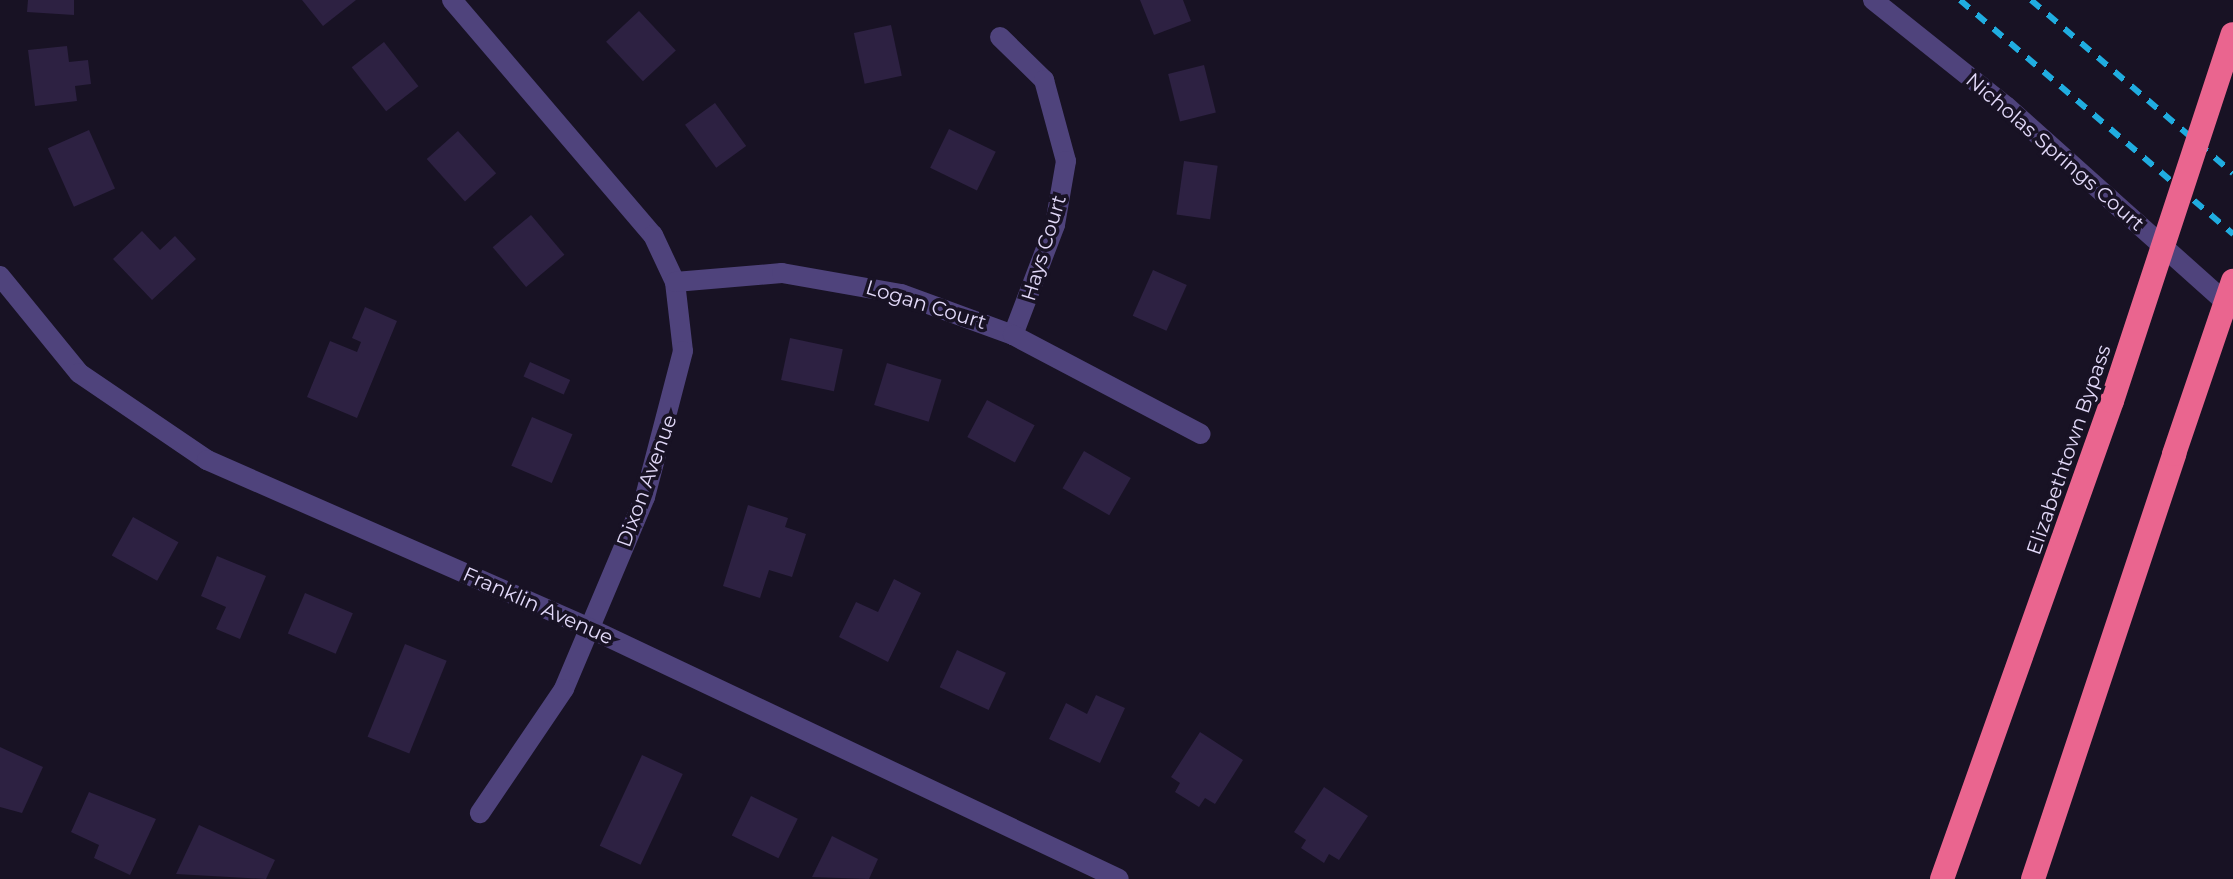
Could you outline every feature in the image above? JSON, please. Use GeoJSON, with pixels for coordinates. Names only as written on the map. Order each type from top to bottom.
{"type":"FeatureCollection","features":[{"type":"Feature","properties":{"kind":"highway","name":"Elizabethtown Bypass"},"geometry":{"type":"LineString","coordinates":[[1942,879],[2112,401],[2233,34]]}},
{"type":"Feature","properties":{"kind":"highway"},"geometry":{"type":"LineString","coordinates":[[2033,879],[2233,281]]}},
{"type":"Feature","properties":{"kind":"street","name":"Dixon Avenue"},"geometry":{"type":"LineString","coordinates":[[452,0],[629,200],[675,282],[683,351],[669,426],[589,628],[533,744],[480,813]]}},
{"type":"Feature","properties":{"kind":"street","name":"Nicholas Springs Court"},"geometry":{"type":"LineString","coordinates":[[1873,0],[2006,106],[2233,309]]}},
{"type":"Feature","properties":{"kind":"street","name":"Hays Court"},"geometry":{"type":"LineString","coordinates":[[1000,37],[1044,80],[1066,161],[1055,225],[1013,335]]}},
{"type":"Feature","properties":{"kind":"street","name":"Logan Court"},"geometry":{"type":"LineString","coordinates":[[675,282],[782,273],[837,279],[1013,335],[1201,434]]}},
{"type":"Feature","properties":{"kind":"street","name":"Franklin Avenue"},"geometry":{"type":"LineString","coordinates":[[0,276],[79,373],[162,436],[589,628],[1119,879]]}},
{"type":"Feature","properties":{"kind":"building"},"geometry":{"type":"Polygon","coordinates":[[[28,0],[74,0],[74,15],[27,12],[28,0]]]}},
{"type":"Feature","properties":{"kind":"building"},"geometry":{"type":"Polygon","coordinates":[[[302,0],[356,0],[323,26],[302,0]]]}},
{"type":"Feature","properties":{"kind":"building"},"geometry":{"type":"Polygon","coordinates":[[[1140,0],[1183,0],[1191,21],[1154,35],[1140,0]]]}},
{"type":"Feature","properties":{"kind":"building"},"geometry":{"type":"Polygon","coordinates":[[[639,11],[676,50],[643,81],[606,42],[639,11]]]}},
{"type":"Feature","properties":{"kind":"building"},"geometry":{"type":"Polygon","coordinates":[[[891,25],[902,76],[865,84],[854,33],[891,25]]]}},
{"type":"Feature","properties":{"kind":"building"},"geometry":{"type":"Polygon","coordinates":[[[384,42],[418,86],[386,111],[352,67],[384,42]]]}},
{"type":"Feature","properties":{"kind":"building"},"geometry":{"type":"Polygon","coordinates":[[[67,46],[69,62],[88,60],[91,84],[75,86],[77,101],[35,106],[28,50],[67,46]]]}},
{"type":"Feature","properties":{"kind":"building"},"geometry":{"type":"Polygon","coordinates":[[[1204,65],[1216,113],[1180,121],[1168,74],[1204,65]]]}},
{"type":"Feature","properties":{"kind":"building"},"geometry":{"type":"Polygon","coordinates":[[[715,103],[746,146],[716,168],[685,125],[715,103]]]}},
{"type":"Feature","properties":{"kind":"building"},"geometry":{"type":"Polygon","coordinates":[[[949,129],[996,152],[977,190],[930,168],[949,129]]]}},
{"type":"Feature","properties":{"kind":"building"},"geometry":{"type":"Polygon","coordinates":[[[89,130],[115,188],[74,207],[48,148],[89,130]]]}},
{"type":"Feature","properties":{"kind":"building"},"geometry":{"type":"Polygon","coordinates":[[[458,131],[496,173],[465,201],[427,159],[458,131]]]}},
{"type":"Feature","properties":{"kind":"building"},"geometry":{"type":"Polygon","coordinates":[[[1184,161],[1218,166],[1210,219],[1176,214],[1184,161]]]}},
{"type":"Feature","properties":{"kind":"building"},"geometry":{"type":"Polygon","coordinates":[[[531,215],[564,255],[526,287],[493,247],[531,215]]]}},
{"type":"Feature","properties":{"kind":"building"},"geometry":{"type":"Polygon","coordinates":[[[142,231],[160,250],[175,236],[196,259],[152,300],[113,259],[142,231]]]}},
{"type":"Feature","properties":{"kind":"building"},"geometry":{"type":"Polygon","coordinates":[[[1153,270],[1187,285],[1166,331],[1133,316],[1153,270]]]}},
{"type":"Feature","properties":{"kind":"building"},"geometry":{"type":"Polygon","coordinates":[[[365,307],[397,321],[357,418],[307,397],[330,341],[357,352],[361,342],[352,338],[365,307]]]}},
{"type":"Feature","properties":{"kind":"building"},"geometry":{"type":"Polygon","coordinates":[[[790,338],[843,349],[834,391],[781,380],[790,338]]]}},
{"type":"Feature","properties":{"kind":"building"},"geometry":{"type":"Polygon","coordinates":[[[530,362],[570,380],[564,395],[523,377],[530,362]]]}},
{"type":"Feature","properties":{"kind":"building"},"geometry":{"type":"Polygon","coordinates":[[[887,363],[942,380],[929,422],[874,405],[887,363]]]}},
{"type":"Feature","properties":{"kind":"building"},"geometry":{"type":"Polygon","coordinates":[[[987,400],[1035,425],[1015,462],[967,437],[987,400]]]}},
{"type":"Feature","properties":{"kind":"building"},"geometry":{"type":"Polygon","coordinates":[[[532,417],[573,434],[552,483],[511,466],[532,417]]]}},
{"type":"Feature","properties":{"kind":"building"},"geometry":{"type":"Polygon","coordinates":[[[1084,451],[1131,478],[1109,515],[1062,488],[1084,451]]]}},
{"type":"Feature","properties":{"kind":"building"},"geometry":{"type":"Polygon","coordinates":[[[748,505],[788,518],[785,527],[806,534],[792,577],[769,570],[760,598],[723,586],[748,505]]]}},
{"type":"Feature","properties":{"kind":"building"},"geometry":{"type":"Polygon","coordinates":[[[133,517],[178,542],[157,581],[112,555],[133,517]]]}},
{"type":"Feature","properties":{"kind":"building"},"geometry":{"type":"Polygon","coordinates":[[[217,556],[266,576],[240,639],[216,629],[226,607],[201,596],[217,556]]]}},
{"type":"Feature","properties":{"kind":"building"},"geometry":{"type":"Polygon","coordinates":[[[894,579],[921,593],[888,662],[839,637],[856,602],[878,612],[894,579]]]}},
{"type":"Feature","properties":{"kind":"building"},"geometry":{"type":"Polygon","coordinates":[[[305,593],[353,613],[336,654],[288,634],[305,593]]]}},
{"type":"Feature","properties":{"kind":"building"},"geometry":{"type":"Polygon","coordinates":[[[405,644],[447,661],[409,754],[368,737],[405,644]]]}},
{"type":"Feature","properties":{"kind":"building"},"geometry":{"type":"Polygon","coordinates":[[[957,650],[1006,673],[989,710],[940,687],[957,650]]]}},
{"type":"Feature","properties":{"kind":"building"},"geometry":{"type":"Polygon","coordinates":[[[1096,695],[1125,708],[1100,763],[1049,739],[1066,703],[1087,714],[1096,695]]]}},
{"type":"Feature","properties":{"kind":"building"},"geometry":{"type":"Polygon","coordinates":[[[1200,732],[1243,760],[1215,804],[1205,798],[1199,807],[1175,792],[1180,783],[1171,777],[1200,732]]]}},
{"type":"Feature","properties":{"kind":"building"},"geometry":{"type":"Polygon","coordinates":[[[0,747],[43,767],[22,813],[0,807],[0,747]]]}},
{"type":"Feature","properties":{"kind":"building"},"geometry":{"type":"Polygon","coordinates":[[[642,755],[683,774],[641,865],[600,846],[642,755]]]}},
{"type":"Feature","properties":{"kind":"building"},"geometry":{"type":"Polygon","coordinates":[[[1324,787],[1368,816],[1339,860],[1329,854],[1324,863],[1301,848],[1306,840],[1294,832],[1324,787]]]}},
{"type":"Feature","properties":{"kind":"building"},"geometry":{"type":"Polygon","coordinates":[[[89,792],[156,819],[130,875],[94,858],[99,845],[71,832],[89,792]]]}},
{"type":"Feature","properties":{"kind":"building"},"geometry":{"type":"Polygon","coordinates":[[[751,796],[798,819],[778,858],[732,836],[751,796]]]}},
{"type":"Feature","properties":{"kind":"building"},"geometry":{"type":"Polygon","coordinates":[[[199,825],[275,860],[266,879],[176,874],[199,825]]]}},
{"type":"Feature","properties":{"kind":"building"},"geometry":{"type":"Polygon","coordinates":[[[832,836],[878,859],[869,879],[812,877],[832,836]]]}},
{"type":"Feature","properties":{"kind":"railway"},"geometry":{"type":"LineString","coordinates":[[1960,0],[2233,234]]}},
{"type":"Feature","properties":{"kind":"railway"},"geometry":{"type":"LineString","coordinates":[[2031,0],[2233,173]]}}]}
